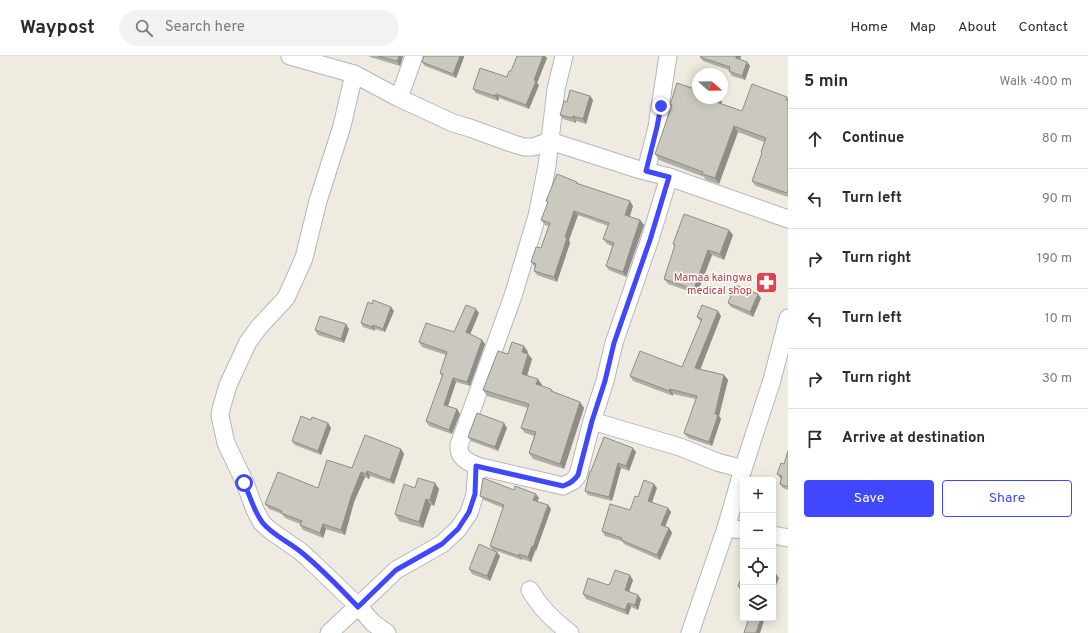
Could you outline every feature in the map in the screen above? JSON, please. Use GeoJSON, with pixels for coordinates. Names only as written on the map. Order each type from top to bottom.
{"type":"FeatureCollection","features":[{"type":"Feature","properties":{"kind":"street"},"geometry":{"type":"LineString","coordinates":[[290,56],[354,74],[399,98],[453,123],[524,147],[533,147],[546,141],[550,141],[669,177],[788,219]]}},
{"type":"Feature","properties":{"kind":"street"},"geometry":{"type":"LineString","coordinates":[[399,98],[414,56]]}},
{"type":"Feature","properties":{"kind":"street"},"geometry":{"type":"LineString","coordinates":[[564,56],[556,89],[547,166],[538,209],[525,258],[459,445],[460,454],[463,459],[476,466],[563,486],[568,484],[578,475],[592,421],[605,381],[614,343],[650,240],[669,177]]}},
{"type":"Feature","properties":{"kind":"street"},"geometry":{"type":"LineString","coordinates":[[646,171],[657,127],[668,56]]}},
{"type":"Feature","properties":{"kind":"street"},"geometry":{"type":"LineString","coordinates":[[354,74],[342,126],[318,201],[304,258],[286,298],[259,327],[248,342],[228,385],[220,409],[220,416],[226,443],[262,523],[300,551],[373,623],[387,633]]}},
{"type":"Feature","properties":{"kind":"street"},"geometry":{"type":"LineString","coordinates":[[690,633],[735,529],[743,469],[772,380],[788,318]]}},
{"type":"Feature","properties":{"kind":"street"},"geometry":{"type":"LineString","coordinates":[[592,421],[680,447],[717,462],[743,469]]}},
{"type":"Feature","properties":{"kind":"street"},"geometry":{"type":"LineString","coordinates":[[329,633],[396,570],[442,544],[458,529],[469,512],[475,494],[476,466]]}},
{"type":"Feature","properties":{"kind":"street"},"geometry":{"type":"LineString","coordinates":[[776,535],[788,538]]}},
{"type":"Feature","properties":{"kind":"street"},"geometry":{"type":"LineString","coordinates":[[530,590],[548,616],[570,633]]}},
{"type":"Feature","properties":{"kind":"building"},"geometry":{"type":"Polygon","coordinates":[[[378,56],[399,56],[397,61],[378,56]]]}},
{"type":"Feature","properties":{"kind":"building"},"geometry":{"type":"Polygon","coordinates":[[[424,56],[460,56],[453,74],[422,62],[424,56]]]}},
{"type":"Feature","properties":{"kind":"building"},"geometry":{"type":"Polygon","coordinates":[[[517,56],[543,56],[534,80],[536,81],[526,105],[496,94],[495,96],[473,89],[480,68],[507,77],[517,56]]]}},
{"type":"Feature","properties":{"kind":"building"},"geometry":{"type":"Polygon","coordinates":[[[736,56],[736,58],[747,62],[742,76],[729,71],[730,67],[700,57],[736,56]]]}},
{"type":"Feature","properties":{"kind":"building"},"geometry":{"type":"Polygon","coordinates":[[[677,83],[692,88],[692,104],[722,104],[742,111],[752,84],[787,97],[787,193],[752,181],[766,138],[734,126],[715,178],[655,154],[672,105],[670,105],[677,83]]]}},
{"type":"Feature","properties":{"kind":"building"},"geometry":{"type":"Polygon","coordinates":[[[570,90],[590,96],[583,119],[573,116],[573,118],[560,115],[564,101],[567,102],[570,90]]]}},
{"type":"Feature","properties":{"kind":"building"},"geometry":{"type":"Polygon","coordinates":[[[557,174],[577,182],[576,183],[630,201],[625,215],[640,220],[623,272],[606,266],[614,243],[603,239],[609,223],[574,211],[554,277],[534,271],[536,264],[531,262],[536,247],[541,248],[550,223],[541,220],[548,202],[546,201],[557,174]]]}},
{"type":"Feature","properties":{"kind":"building"},"geometry":{"type":"Polygon","coordinates":[[[684,214],[729,230],[720,254],[708,250],[694,289],[664,279],[675,245],[673,244],[684,214]]]}},
{"type":"Feature","properties":{"kind":"building"},"geometry":{"type":"Polygon","coordinates":[[[735,285],[758,294],[750,312],[728,303],[735,285]]]}},
{"type":"Feature","properties":{"kind":"building"},"geometry":{"type":"Polygon","coordinates":[[[373,300],[391,307],[383,329],[373,325],[372,327],[361,323],[368,302],[372,304],[373,300]]]}},
{"type":"Feature","properties":{"kind":"building"},"geometry":{"type":"Polygon","coordinates":[[[466,305],[476,309],[466,332],[482,340],[467,382],[453,378],[444,405],[457,409],[449,430],[426,421],[443,374],[440,373],[447,352],[419,342],[426,323],[454,332],[466,305]]]}},
{"type":"Feature","properties":{"kind":"building"},"geometry":{"type":"Polygon","coordinates":[[[702,305],[718,311],[695,368],[724,375],[715,414],[718,415],[709,442],[684,433],[697,396],[670,389],[669,391],[630,376],[640,351],[682,367],[702,319],[697,317],[702,305]]]}},
{"type":"Feature","properties":{"kind":"building"},"geometry":{"type":"Polygon","coordinates":[[[320,316],[346,324],[341,339],[315,330],[320,316]]]}},
{"type":"Feature","properties":{"kind":"building"},"geometry":{"type":"Polygon","coordinates":[[[512,342],[524,346],[522,352],[528,354],[522,374],[538,379],[536,384],[580,402],[560,464],[529,453],[536,432],[521,428],[529,404],[483,390],[498,351],[508,354],[512,342]]]}},
{"type":"Feature","properties":{"kind":"building"},"geometry":{"type":"Polygon","coordinates":[[[477,413],[504,423],[495,447],[468,437],[477,413]]]}},
{"type":"Feature","properties":{"kind":"building"},"geometry":{"type":"Polygon","coordinates":[[[301,416],[311,420],[312,417],[328,423],[318,451],[292,441],[301,416]]]}},
{"type":"Feature","properties":{"kind":"building"},"geometry":{"type":"Polygon","coordinates":[[[365,435],[401,449],[390,480],[367,471],[366,474],[361,472],[351,497],[341,530],[323,524],[320,533],[300,525],[302,521],[281,513],[282,511],[265,504],[278,472],[318,488],[327,460],[352,468],[365,435]]]}},
{"type":"Feature","properties":{"kind":"building"},"geometry":{"type":"Polygon","coordinates":[[[604,437],[633,448],[626,466],[618,463],[609,497],[585,491],[590,471],[604,437]]]}},
{"type":"Feature","properties":{"kind":"building"},"geometry":{"type":"Polygon","coordinates":[[[788,451],[788,487],[780,484],[782,476],[777,474],[781,463],[784,464],[788,451]]]}},
{"type":"Feature","properties":{"kind":"building"},"geometry":{"type":"Polygon","coordinates":[[[418,478],[435,483],[430,500],[426,499],[419,522],[395,514],[404,484],[415,488],[418,478]]]}},
{"type":"Feature","properties":{"kind":"building"},"geometry":{"type":"Polygon","coordinates":[[[483,478],[514,490],[515,486],[536,494],[533,500],[548,505],[528,557],[519,554],[519,556],[490,546],[504,505],[480,496],[483,478]]]}},
{"type":"Feature","properties":{"kind":"building"},"geometry":{"type":"Polygon","coordinates":[[[644,480],[654,484],[648,501],[668,508],[661,525],[669,528],[657,555],[621,540],[622,538],[602,531],[610,504],[630,510],[635,496],[638,497],[644,480]]]}},
{"type":"Feature","properties":{"kind":"building"},"geometry":{"type":"Polygon","coordinates":[[[479,544],[497,552],[487,576],[469,569],[479,544]]]}},
{"type":"Feature","properties":{"kind":"building"},"geometry":{"type":"Polygon","coordinates":[[[615,570],[630,575],[625,590],[638,595],[635,605],[628,603],[625,610],[583,594],[588,578],[608,585],[610,584],[615,570]]]}},
{"type":"Feature","properties":{"kind":"building"},"geometry":{"type":"Polygon","coordinates":[[[748,621],[760,621],[756,633],[744,633],[748,621]]]}},
{"type":"Feature","properties":{"kind":"place","name":"Mamaa kaingwa medical shop"},"geometry":{"type":"Point","coordinates":[767,283]}},
{"type":"Feature","properties":{"kind":"route"},"geometry":{"type":"LineString","coordinates":[[244,483],[262,523],[300,551],[358,607],[396,570],[442,544],[458,529],[469,512],[475,494],[476,466],[563,486],[576,478],[605,381],[614,343],[650,240],[669,177],[646,171],[661,106]]}}]}
